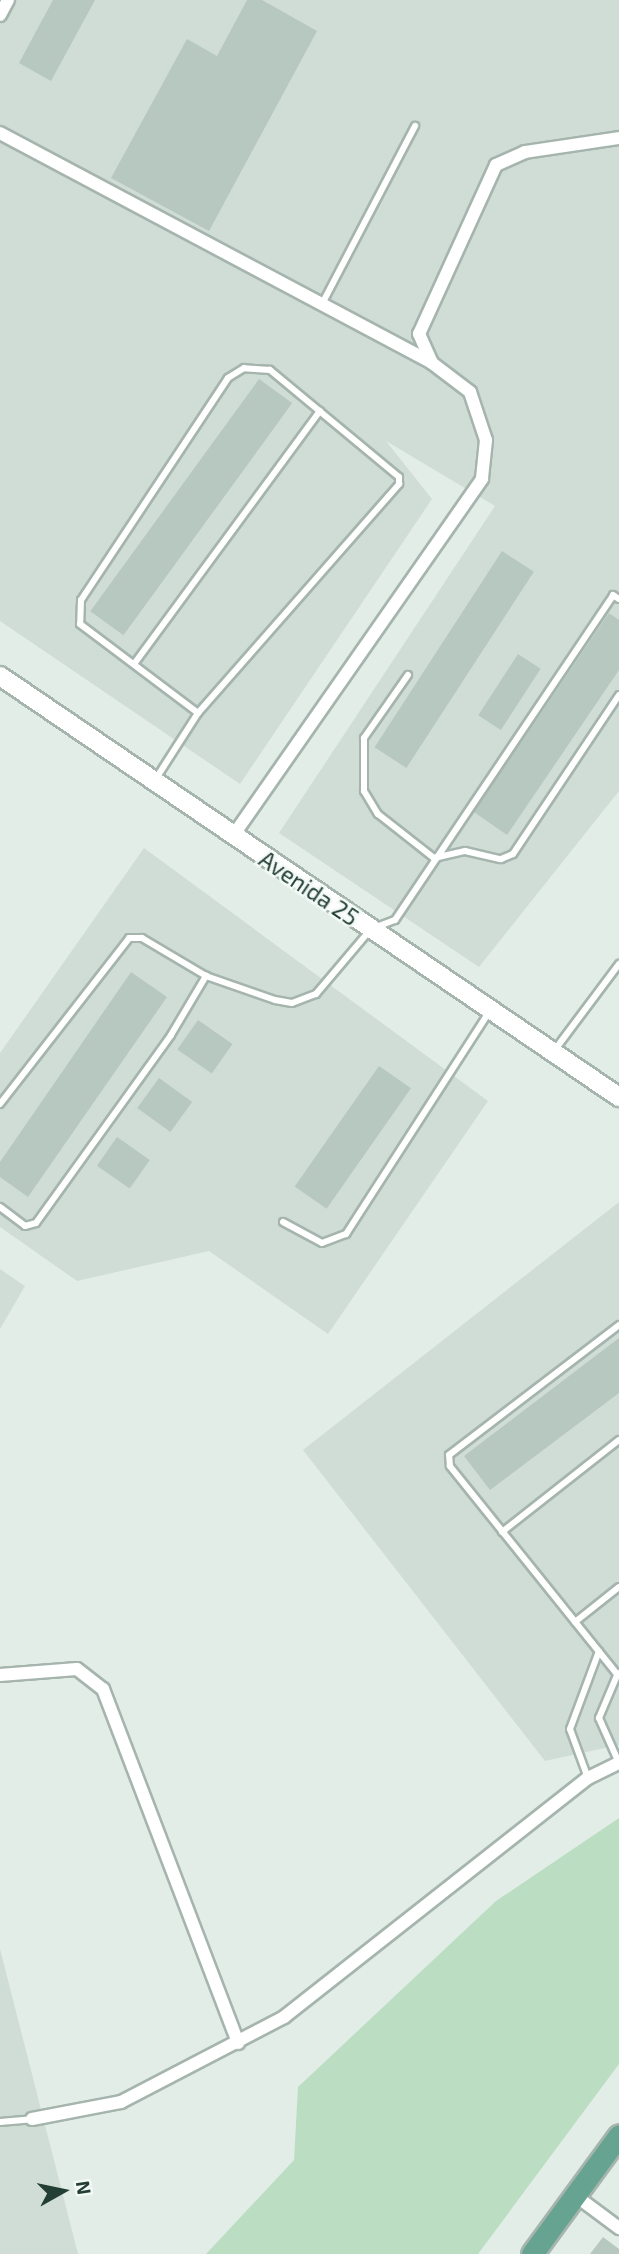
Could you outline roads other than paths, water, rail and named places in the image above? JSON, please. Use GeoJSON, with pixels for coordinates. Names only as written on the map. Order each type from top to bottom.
{"type":"FeatureCollection","features":[{"type":"Feature","properties":{"kind":"main road"},"geometry":{"type":"LineString","coordinates":[[532,2254],[619,2135]]}},
{"type":"Feature","properties":{"kind":"street"},"geometry":{"type":"LineString","coordinates":[[0,15],[8,0]]}},
{"type":"Feature","properties":{"kind":"street"},"geometry":{"type":"LineString","coordinates":[[0,133],[432,363],[470,392],[486,440],[482,479],[233,836]]}},
{"type":"Feature","properties":{"kind":"street"},"geometry":{"type":"LineString","coordinates":[[432,363],[419,334],[496,165],[525,152],[619,138]]}},
{"type":"Feature","properties":{"kind":"street","name":"Avenida 25"},"geometry":{"type":"LineString","coordinates":[[0,676],[619,1097]]}},
{"type":"Feature","properties":{"kind":"street"},"geometry":{"type":"LineString","coordinates":[[0,1675],[77,1669],[103,1689],[238,2043]]}},
{"type":"Feature","properties":{"kind":"street"},"geometry":{"type":"LineString","coordinates":[[32,2119],[121,2102],[284,2017],[589,1778],[619,1763]]}},
{"type":"Feature","properties":{"kind":"street"},"geometry":{"type":"LineString","coordinates":[[576,2196],[619,2228]]}},
{"type":"Feature","properties":{"kind":"lane"},"geometry":{"type":"LineString","coordinates":[[322,304],[415,126]]}},
{"type":"Feature","properties":{"kind":"lane"},"geometry":{"type":"LineString","coordinates":[[153,782],[198,713],[398,484],[399,477],[270,370],[244,368],[228,378],[81,600],[80,624],[198,713]]}},
{"type":"Feature","properties":{"kind":"lane"},"geometry":{"type":"LineString","coordinates":[[134,664],[320,411]]}},
{"type":"Feature","properties":{"kind":"lane"},"geometry":{"type":"LineString","coordinates":[[0,1104],[129,938],[142,938],[206,976],[275,1000],[304,1000],[328,983],[371,929],[395,920],[434,858],[613,595],[619,599]]}},
{"type":"Feature","properties":{"kind":"lane"},"geometry":{"type":"LineString","coordinates":[[408,675],[365,738],[364,791],[378,814],[434,858]]}},
{"type":"Feature","properties":{"kind":"lane"},"geometry":{"type":"LineString","coordinates":[[434,858],[465,851],[501,859],[513,855],[619,695]]}},
{"type":"Feature","properties":{"kind":"lane"},"geometry":{"type":"LineString","coordinates":[[552,1052],[619,964]]}},
{"type":"Feature","properties":{"kind":"lane"},"geometry":{"type":"LineString","coordinates":[[0,1207],[25,1226],[36,1223],[171,1035],[206,976]]}},
{"type":"Feature","properties":{"kind":"lane"},"geometry":{"type":"LineString","coordinates":[[283,1222],[322,1243],[346,1234],[490,1010]]}},
{"type":"Feature","properties":{"kind":"lane"},"geometry":{"type":"LineString","coordinates":[[619,1325],[449,1455],[450,1466],[618,1673],[599,1718],[619,1763]]}},
{"type":"Feature","properties":{"kind":"lane"},"geometry":{"type":"LineString","coordinates":[[502,1532],[619,1440]]}},
{"type":"Feature","properties":{"kind":"lane"},"geometry":{"type":"LineString","coordinates":[[575,1622],[619,1587]]}},
{"type":"Feature","properties":{"kind":"lane"},"geometry":{"type":"LineString","coordinates":[[589,1778],[570,1729],[599,1651]]}},
{"type":"Feature","properties":{"kind":"lane"},"geometry":{"type":"LineString","coordinates":[[0,2122],[32,2119]]}}]}
